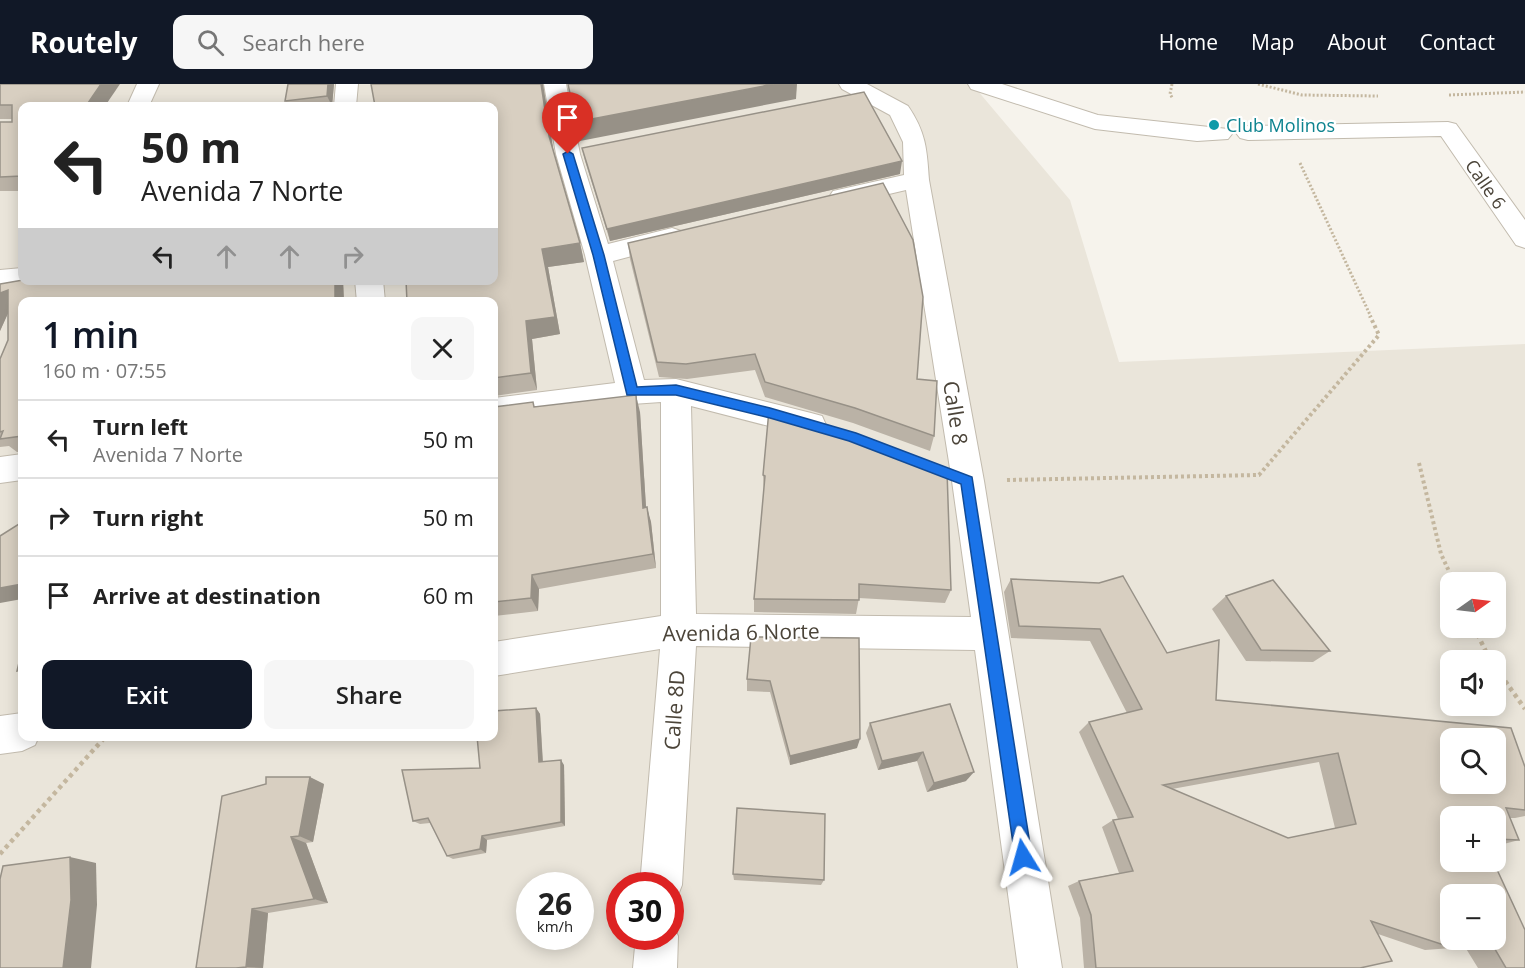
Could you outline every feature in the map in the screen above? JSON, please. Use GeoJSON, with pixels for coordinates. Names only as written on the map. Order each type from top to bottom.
{"type":"FeatureCollection","features":[{"type":"Feature","properties":{"kind":"street"},"geometry":{"type":"LineString","coordinates":[[140,102],[148,84]]}},
{"type":"Feature","properties":{"kind":"street"},"geometry":{"type":"LineString","coordinates":[[345,102],[347,84]]}},
{"type":"Feature","properties":{"kind":"street"},"geometry":{"type":"LineString","coordinates":[[555,84],[579,151],[598,255],[632,392]]}},
{"type":"Feature","properties":{"kind":"street"},"geometry":{"type":"LineString","coordinates":[[979,84],[1095,122],[1197,134],[1220,134]]}},
{"type":"Feature","properties":{"kind":"street","name":"Calle 8"},"geometry":{"type":"LineString","coordinates":[[851,92],[900,111],[915,142],[917,180],[952,475],[990,634],[1040,968]]}},
{"type":"Feature","properties":{"kind":"street","name":"Calle 6"},"geometry":{"type":"LineString","coordinates":[[1285,131],[1448,129],[1525,239]]}},
{"type":"Feature","properties":{"kind":"street"},"geometry":{"type":"LineString","coordinates":[[1248,133],[1285,131]]}},
{"type":"Feature","properties":{"kind":"street"},"geometry":{"type":"LineString","coordinates":[[815,204],[917,180]]}},
{"type":"Feature","properties":{"kind":"street"},"geometry":{"type":"LineString","coordinates":[[598,255],[701,231]]}},
{"type":"Feature","properties":{"kind":"street"},"geometry":{"type":"LineString","coordinates":[[0,280],[18,278]]}},
{"type":"Feature","properties":{"kind":"street"},"geometry":{"type":"LineString","coordinates":[[498,409],[632,392],[676,390],[841,434]]}},
{"type":"Feature","properties":{"kind":"street","name":"Calle 8D"},"geometry":{"type":"LineString","coordinates":[[662,872],[679,630],[676,390]]}},
{"type":"Feature","properties":{"kind":"street"},"geometry":{"type":"LineString","coordinates":[[0,470],[18,468]]}},
{"type":"Feature","properties":{"kind":"street","name":"Avenida 6 Norte"},"geometry":{"type":"LineString","coordinates":[[498,658],[679,630],[990,634]]}},
{"type":"Feature","properties":{"kind":"street"},"geometry":{"type":"LineString","coordinates":[[0,735],[18,733]]}},
{"type":"Feature","properties":{"kind":"street"},"geometry":{"type":"LineString","coordinates":[[655,968],[656,950]]}},
{"type":"Feature","properties":{"kind":"path"},"geometry":{"type":"LineString","coordinates":[[1258,84],[1272,90],[1301,95],[1381,96]]}},
{"type":"Feature","properties":{"kind":"path"},"geometry":{"type":"LineString","coordinates":[[1448,95],[1525,92]]}},
{"type":"Feature","properties":{"kind":"path"},"geometry":{"type":"LineString","coordinates":[[952,475],[1258,475],[1379,335],[1285,131]]}},
{"type":"Feature","properties":{"kind":"path"},"geometry":{"type":"LineString","coordinates":[[1419,463],[1441,555],[1449,572]]}},
{"type":"Feature","properties":{"kind":"path"},"geometry":{"type":"LineString","coordinates":[[1506,682],[1525,709]]}},
{"type":"Feature","properties":{"kind":"path"},"geometry":{"type":"LineString","coordinates":[[0,854],[102,741]]}},
{"type":"Feature","properties":{"kind":"shaded area"},"geometry":{"type":"Polygon","coordinates":[[[0,84],[972,84],[1070,200],[1119,362],[1525,344],[1525,968],[0,968],[0,84]]]}},
{"type":"Feature","properties":{"kind":"building"},"geometry":{"type":"Polygon","coordinates":[[[0,84],[101,84],[89,102],[18,102],[18,176],[0,177],[0,122],[12,122],[12,105],[0,105],[0,84]]]}},
{"type":"Feature","properties":{"kind":"building"},"geometry":{"type":"Polygon","coordinates":[[[288,84],[328,84],[327,96],[285,101],[288,84]]]}},
{"type":"Feature","properties":{"kind":"building"},"geometry":{"type":"Polygon","coordinates":[[[371,84],[541,84],[549,136],[580,243],[542,249],[555,317],[526,321],[531,373],[498,377],[498,297],[407,297],[406,285],[498,285],[498,102],[374,102],[371,84]]]}},
{"type":"Feature","properties":{"kind":"building"},"geometry":{"type":"Polygon","coordinates":[[[568,84],[774,84],[576,122],[568,84]]]}},
{"type":"Feature","properties":{"kind":"building"},"geometry":{"type":"Polygon","coordinates":[[[864,92],[902,161],[607,229],[582,148],[864,92]]]}},
{"type":"Feature","properties":{"kind":"building"},"geometry":{"type":"Polygon","coordinates":[[[883,183],[913,240],[923,297],[917,379],[937,381],[934,436],[855,408],[765,382],[755,354],[686,364],[657,362],[628,243],[883,183]]]}},
{"type":"Feature","properties":{"kind":"building"},"geometry":{"type":"Polygon","coordinates":[[[18,281],[18,285],[335,285],[335,297],[18,297],[18,437],[0,439],[3,431],[0,432],[0,359],[8,340],[8,290],[0,293],[0,284],[18,281]]]}},
{"type":"Feature","properties":{"kind":"building"},"geometry":{"type":"Polygon","coordinates":[[[636,395],[643,508],[647,507],[653,554],[532,575],[531,598],[498,602],[498,406],[533,402],[534,407],[636,395]]]}},
{"type":"Feature","properties":{"kind":"building"},"geometry":{"type":"Polygon","coordinates":[[[769,410],[847,432],[947,471],[951,590],[859,584],[859,600],[754,599],[769,410]]]}},
{"type":"Feature","properties":{"kind":"building"},"geometry":{"type":"Polygon","coordinates":[[[18,525],[18,585],[0,588],[0,536],[18,525]]]}},
{"type":"Feature","properties":{"kind":"building"},"geometry":{"type":"Polygon","coordinates":[[[1123,576],[1167,653],[1219,640],[1216,700],[1511,728],[1525,767],[1525,810],[1506,808],[1506,806],[1440,806],[1440,872],[1498,872],[1504,884],[1440,884],[1440,944],[1371,921],[1392,961],[1360,968],[1096,968],[1091,915],[1079,881],[1133,871],[1113,820],[1133,817],[1089,722],[1142,709],[1100,629],[1019,626],[1011,579],[1099,583],[1123,576]],[[1338,753],[1163,785],[1288,838],[1356,824],[1338,753]]]}},
{"type":"Feature","properties":{"kind":"building"},"geometry":{"type":"Polygon","coordinates":[[[1273,580],[1330,651],[1261,650],[1226,596],[1273,580]]]}},
{"type":"Feature","properties":{"kind":"building"},"geometry":{"type":"Polygon","coordinates":[[[751,637],[859,638],[860,739],[790,756],[770,681],[747,679],[751,637]]]}},
{"type":"Feature","properties":{"kind":"building"},"geometry":{"type":"Polygon","coordinates":[[[950,704],[974,772],[934,783],[923,752],[882,761],[870,723],[950,704]]]}},
{"type":"Feature","properties":{"kind":"building"},"geometry":{"type":"Polygon","coordinates":[[[536,708],[539,762],[561,760],[561,822],[482,836],[480,849],[447,856],[428,818],[413,821],[402,770],[480,768],[477,741],[498,741],[498,711],[536,708]]]}},
{"type":"Feature","properties":{"kind":"building"},"geometry":{"type":"Polygon","coordinates":[[[266,777],[310,777],[299,836],[291,837],[314,899],[252,909],[246,967],[196,968],[222,796],[266,784],[266,777]]]}},
{"type":"Feature","properties":{"kind":"building"},"geometry":{"type":"Polygon","coordinates":[[[737,808],[825,814],[824,880],[733,874],[737,808]]]}},
{"type":"Feature","properties":{"kind":"building"},"geometry":{"type":"Polygon","coordinates":[[[1506,808],[1519,840],[1506,839],[1506,808]]]}},
{"type":"Feature","properties":{"kind":"building"},"geometry":{"type":"Polygon","coordinates":[[[70,857],[71,900],[63,968],[0,968],[0,879],[3,866],[70,857]]]}},
{"type":"Feature","properties":{"kind":"building"},"geometry":{"type":"Polygon","coordinates":[[[1506,889],[1525,930],[1525,968],[1506,968],[1496,950],[1506,950],[1506,889]]]}},
{"type":"Feature","properties":{"kind":"place","name":"Club Molinos"},"geometry":{"type":"Point","coordinates":[1214,125]}},
{"type":"Feature","properties":{"kind":"route"},"geometry":{"type":"LineString","coordinates":[[568,154],[598,255],[632,392],[676,390],[770,413],[852,437],[968,481],[1023,857]]}}]}
